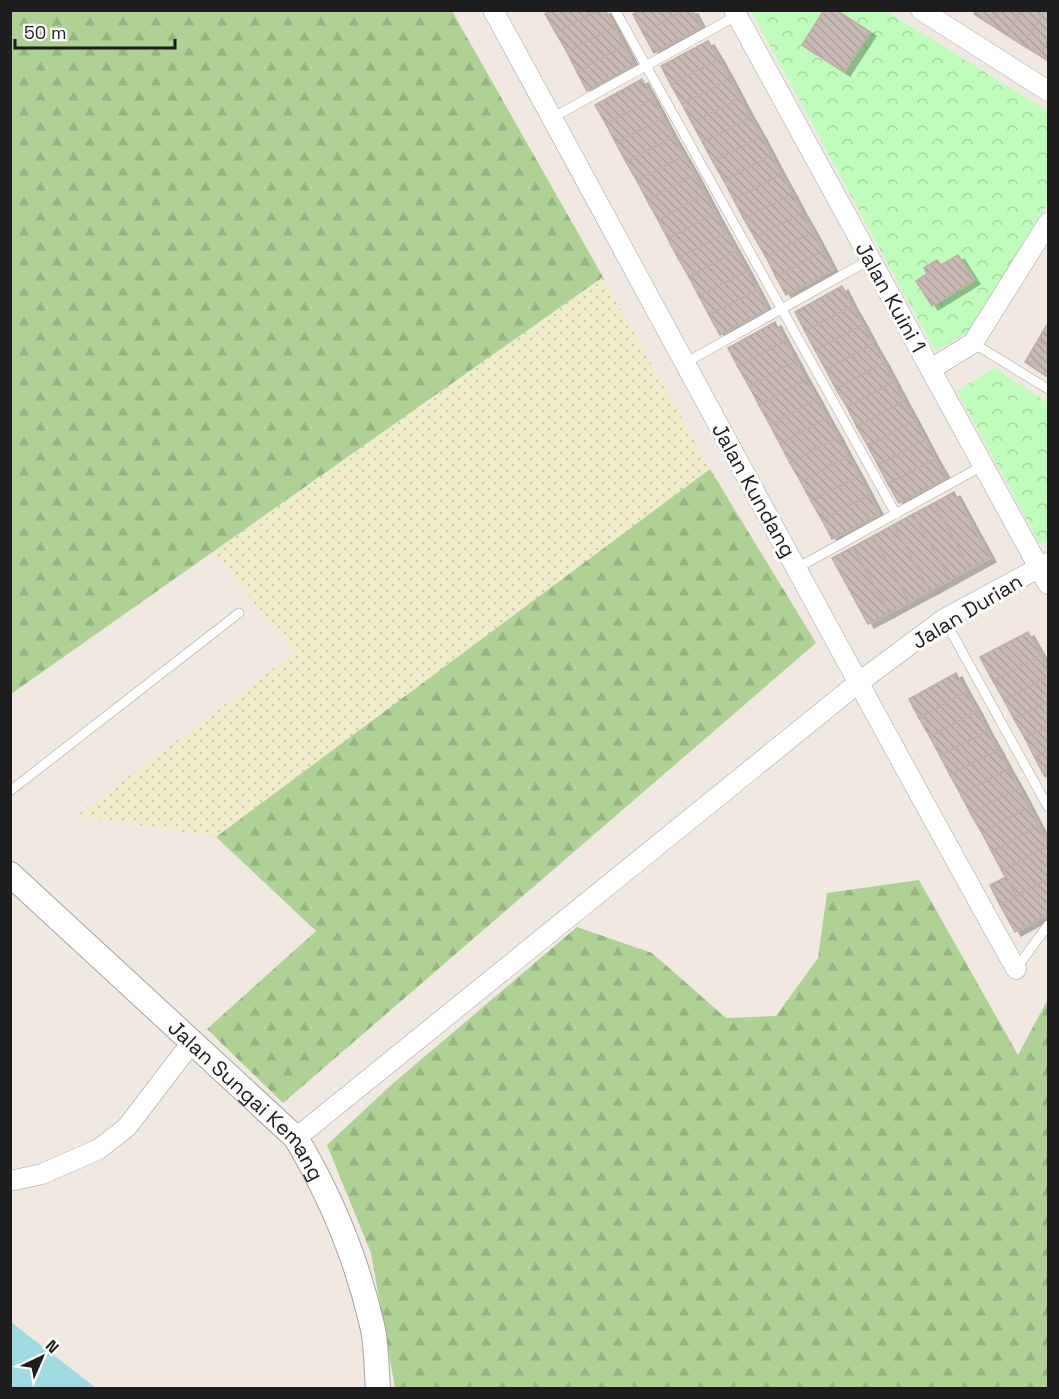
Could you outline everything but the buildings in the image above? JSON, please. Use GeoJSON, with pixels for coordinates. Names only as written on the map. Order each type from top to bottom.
{"type":"FeatureCollection","features":[{"type":"Feature","properties":{"kind":"street","name":"Jalan Kundang"},"geometry":{"type":"LineString","coordinates":[[493,10],[858,684],[1017,969]]}},
{"type":"Feature","properties":{"kind":"street"},"geometry":{"type":"LineString","coordinates":[[921,10],[1048,91]]}},
{"type":"Feature","properties":{"kind":"street","name":"Jalan Kuini 1"},"geometry":{"type":"LineString","coordinates":[[735,13],[984,465],[1046,571]]}},
{"type":"Feature","properties":{"kind":"street"},"geometry":{"type":"LineString","coordinates":[[931,369],[974,343],[1048,223]]}},
{"type":"Feature","properties":{"kind":"street","name":"Jalan Durian"},"geometry":{"type":"LineString","coordinates":[[296,1138],[858,684],[944,619],[1046,571]]}},
{"type":"Feature","properties":{"kind":"street","name":"Jalan Sungai Kemang"},"geometry":{"type":"LineString","coordinates":[[10,874],[296,1138],[318,1174],[352,1259],[373,1326],[378,1389]]}},
{"type":"Feature","properties":{"kind":"street"},"geometry":{"type":"LineString","coordinates":[[10,1181],[42,1174],[99,1149],[127,1127],[192,1042]]}},
{"type":"Feature","properties":{"kind":"lane"},"geometry":{"type":"LineString","coordinates":[[615,10],[896,514]]}},
{"type":"Feature","properties":{"kind":"lane"},"geometry":{"type":"LineString","coordinates":[[552,118],[735,13]]}},
{"type":"Feature","properties":{"kind":"lane"},"geometry":{"type":"LineString","coordinates":[[685,363],[871,259]]}},
{"type":"Feature","properties":{"kind":"lane"},"geometry":{"type":"LineString","coordinates":[[974,343],[1048,389]]}},
{"type":"Feature","properties":{"kind":"lane"},"geometry":{"type":"LineString","coordinates":[[797,568],[984,465]]}},
{"type":"Feature","properties":{"kind":"lane"},"geometry":{"type":"LineString","coordinates":[[10,791],[239,613]]}},
{"type":"Feature","properties":{"kind":"lane"},"geometry":{"type":"LineString","coordinates":[[944,619],[1048,807]]}},
{"type":"Feature","properties":{"kind":"lane"},"geometry":{"type":"LineString","coordinates":[[1017,969],[1048,925]]}},
{"type":"Feature","properties":{"kind":"shaded area"},"geometry":{"type":"Polygon","coordinates":[[[603,277],[710,469],[216,837],[77,815],[294,653],[213,551],[603,277]]]}},
{"type":"Feature","properties":{"kind":"green space"},"geometry":{"type":"Polygon","coordinates":[[[11,10],[452,11],[603,277],[11,694],[11,10]]]}},
{"type":"Feature","properties":{"kind":"green space"},"geometry":{"type":"Polygon","coordinates":[[[751,11],[886,11],[1048,111],[1048,203],[968,333],[935,351],[751,11]]]}},
{"type":"Feature","properties":{"kind":"green space"},"geometry":{"type":"Polygon","coordinates":[[[995,368],[1048,403],[1048,540],[1040,544],[957,391],[995,368]]]}},
{"type":"Feature","properties":{"kind":"green space"},"geometry":{"type":"Polygon","coordinates":[[[710,469],[816,643],[283,1103],[207,1029],[316,931],[216,837],[710,469]]]}},
{"type":"Feature","properties":{"kind":"green space"},"geometry":{"type":"Polygon","coordinates":[[[919,880],[1018,1055],[1048,999],[1048,1388],[395,1388],[371,1253],[327,1145],[390,1086],[577,927],[652,953],[726,1018],[776,1016],[818,958],[827,893],[919,880]]]}},
{"type":"Feature","properties":{"kind":"water"},"geometry":{"type":"Polygon","coordinates":[[[11,1322],[96,1388],[11,1388],[11,1322]]]}}]}
